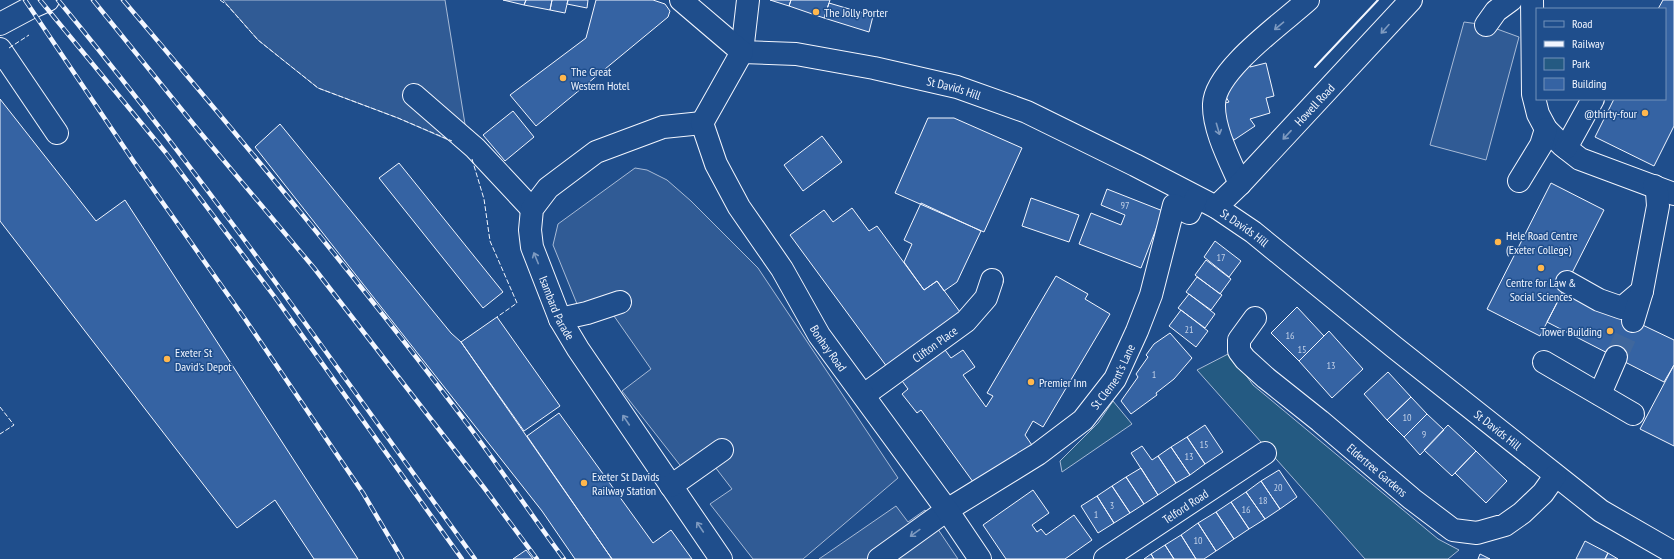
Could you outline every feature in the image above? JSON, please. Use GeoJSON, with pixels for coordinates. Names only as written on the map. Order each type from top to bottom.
{"type":"FeatureCollection","features":[{"type":"Feature","properties":{"kind":"main road"},"geometry":{"type":"LineString","coordinates":[[0,24],[48,0]]}},
{"type":"Feature","properties":{"kind":"main road"},"geometry":{"type":"LineString","coordinates":[[681,0],[742,52]]}},
{"type":"Feature","properties":{"kind":"main road"},"geometry":{"type":"LineString","coordinates":[[414,95],[474,148],[532,209],[548,188],[596,152],[663,127],[702,123],[742,52],[748,0]]}},
{"type":"Feature","properties":{"kind":"main road"},"geometry":{"type":"LineString","coordinates":[[1240,184],[1221,139],[1215,117],[1214,103],[1218,88],[1237,61],[1308,0]]}},
{"type":"Feature","properties":{"kind":"main road","name":"Howell Road"},"geometry":{"type":"LineString","coordinates":[[1216,207],[1240,184],[1411,0]]}},
{"type":"Feature","properties":{"kind":"main road"},"geometry":{"type":"LineString","coordinates":[[1486,25],[1496,11],[1511,0]]}},
{"type":"Feature","properties":{"kind":"main road"},"geometry":{"type":"LineString","coordinates":[[1532,0],[1533,94],[1538,114],[1546,128],[1566,148],[1580,159],[1674,194]]}},
{"type":"Feature","properties":{"kind":"main road"},"geometry":{"type":"LineString","coordinates":[[0,49],[57,133]]}},
{"type":"Feature","properties":{"kind":"main road","name":"St Davids Hill"},"geometry":{"type":"LineString","coordinates":[[742,52],[796,54],[874,68],[957,87],[1027,112],[1216,207],[1253,232],[1400,352],[1601,511],[1674,553]]}},
{"type":"Feature","properties":{"kind":"main road"},"geometry":{"type":"LineString","coordinates":[[1566,148],[1593,100]]}},
{"type":"Feature","properties":{"kind":"main road","name":"Bonhay Road"},"geometry":{"type":"LineString","coordinates":[[702,123],[716,164],[739,207],[782,269],[819,335],[947,510],[980,559]]}},
{"type":"Feature","properties":{"kind":"main road"},"geometry":{"type":"LineString","coordinates":[[1519,181],[1541,145],[1546,128]]}},
{"type":"Feature","properties":{"kind":"main road"},"geometry":{"type":"LineString","coordinates":[[1633,321],[1642,291],[1658,206],[1657,192],[1654,186]]}},
{"type":"Feature","properties":{"kind":"main road","name":"St Clement's Lane"},"geometry":{"type":"LineString","coordinates":[[947,510],[1038,454],[1083,420],[1115,379],[1137,331],[1150,295],[1174,206],[1189,213],[1196,198]]}},
{"type":"Feature","properties":{"kind":"main road","name":"Isambard Parade"},"geometry":{"type":"LineString","coordinates":[[532,209],[530,230],[532,247],[560,318],[578,349],[721,559]]}},
{"type":"Feature","properties":{"kind":"main road","name":"Clifton Place"},"geometry":{"type":"LineString","coordinates":[[864,395],[966,321],[986,298],[992,280]]}},
{"type":"Feature","properties":{"kind":"main road"},"geometry":{"type":"LineString","coordinates":[[1567,282],[1599,300],[1622,308],[1642,291]]}},
{"type":"Feature","properties":{"kind":"main road"},"geometry":{"type":"LineString","coordinates":[[560,318],[587,313],[620,302]]}},
{"type":"Feature","properties":{"kind":"main road","name":"Eldertree Gardens"},"geometry":{"type":"LineString","coordinates":[[1255,318],[1239,340],[1239,351],[1245,359],[1412,499],[1453,530],[1477,532],[1505,525],[1533,503],[1543,493],[1555,476]]}},
{"type":"Feature","properties":{"kind":"main road"},"geometry":{"type":"LineString","coordinates":[[1600,394],[1616,357]]}},
{"type":"Feature","properties":{"kind":"main road"},"geometry":{"type":"LineString","coordinates":[[1544,362],[1633,414]]}},
{"type":"Feature","properties":{"kind":"main road"},"geometry":{"type":"LineString","coordinates":[[671,486],[722,450]]}},
{"type":"Feature","properties":{"kind":"main road","name":"Telford Road"},"geometry":{"type":"LineString","coordinates":[[1105,559],[1265,453]]}},
{"type":"Feature","properties":{"kind":"main road"},"geometry":{"type":"LineString","coordinates":[[879,559],[947,510]]}},
{"type":"Feature","properties":{"kind":"green space"},"geometry":{"type":"Polygon","coordinates":[[[1230,353],[1253,385],[1438,539],[1459,550],[1448,559],[1365,559],[1197,370],[1230,353]]]}},
{"type":"Feature","properties":{"kind":"green space"},"geometry":{"type":"Polygon","coordinates":[[[1113,401],[1132,424],[1062,472],[1060,461],[1098,423],[1113,401]]]}},
{"type":"Feature","properties":{"kind":"shaded area"},"geometry":{"type":"Polygon","coordinates":[[[223,0],[445,0],[469,149],[398,118],[318,88],[258,40],[223,0]]]}},
{"type":"Feature","properties":{"kind":"shaded area"},"geometry":{"type":"Polygon","coordinates":[[[1464,22],[1486,25],[1519,37],[1486,160],[1430,145],[1464,22]]]}},
{"type":"Feature","properties":{"kind":"shaded area"},"geometry":{"type":"Polygon","coordinates":[[[635,168],[647,170],[667,180],[691,201],[758,268],[898,478],[803,559],[753,559],[710,504],[732,489],[705,454],[683,469],[622,391],[651,369],[614,316],[611,301],[577,304],[553,245],[558,224],[635,168]]]}},
{"type":"Feature","properties":{"kind":"shaded area"},"geometry":{"type":"Polygon","coordinates":[[[896,506],[908,522],[925,510],[958,559],[819,559],[896,506]]]}},
{"type":"Feature","properties":{"kind":"building"},"geometry":{"type":"Polygon","coordinates":[[[503,0],[526,0],[524,5],[503,0]]]}},
{"type":"Feature","properties":{"kind":"building"},"geometry":{"type":"Polygon","coordinates":[[[526,0],[552,0],[550,10],[524,5],[526,0]]]}},
{"type":"Feature","properties":{"kind":"building"},"geometry":{"type":"Polygon","coordinates":[[[552,0],[568,0],[565,13],[550,10],[552,0]]]}},
{"type":"Feature","properties":{"kind":"building"},"geometry":{"type":"Polygon","coordinates":[[[568,0],[588,0],[587,8],[567,4],[568,0]]]}},
{"type":"Feature","properties":{"kind":"building","name":"The Great Western Hotel"},"geometry":{"type":"Polygon","coordinates":[[[596,0],[653,0],[665,4],[670,11],[668,17],[536,126],[510,95],[586,38],[596,0]]]}},
{"type":"Feature","properties":{"kind":"building"},"geometry":{"type":"Polygon","coordinates":[[[770,0],[791,0],[789,6],[770,0]]]}},
{"type":"Feature","properties":{"kind":"building","name":"The Jolly Porter"},"geometry":{"type":"Polygon","coordinates":[[[791,0],[830,0],[824,18],[789,6],[791,0]]]}},
{"type":"Feature","properties":{"kind":"building"},"geometry":{"type":"Polygon","coordinates":[[[1663,0],[1674,0],[1674,126],[1654,166],[1595,137],[1614,100],[1666,100],[1666,8],[1659,8],[1663,0]]]}},
{"type":"Feature","properties":{"kind":"building"},"geometry":{"type":"Polygon","coordinates":[[[829,3],[873,16],[869,32],[824,18],[829,3]]]}},
{"type":"Feature","properties":{"kind":"building"},"geometry":{"type":"Polygon","coordinates":[[[1248,57],[1250,67],[1266,63],[1274,96],[1266,98],[1270,113],[1250,119],[1255,126],[1234,140],[1224,126],[1218,105],[1229,102],[1223,92],[1248,57]]]}},
{"type":"Feature","properties":{"kind":"building","name":"Exeter St David's Depot"},"geometry":{"type":"Polygon","coordinates":[[[0,99],[96,221],[125,200],[358,559],[314,559],[275,500],[237,528],[0,221],[0,99]]]}},
{"type":"Feature","properties":{"kind":"building"},"geometry":{"type":"Polygon","coordinates":[[[513,111],[534,137],[505,161],[483,135],[513,111]]]}},
{"type":"Feature","properties":{"kind":"building"},"geometry":{"type":"Polygon","coordinates":[[[928,118],[954,118],[1022,148],[984,232],[895,193],[928,118]]]}},
{"type":"Feature","properties":{"kind":"building"},"geometry":{"type":"Polygon","coordinates":[[[280,124],[451,333],[461,342],[612,559],[575,559],[542,511],[255,147],[280,124]]]}},
{"type":"Feature","properties":{"kind":"building"},"geometry":{"type":"Polygon","coordinates":[[[822,136],[842,162],[803,191],[784,165],[822,136]]]}},
{"type":"Feature","properties":{"kind":"building"},"geometry":{"type":"Polygon","coordinates":[[[399,163],[503,292],[483,308],[379,178],[399,163]]]}},
{"type":"Feature","properties":{"kind":"building","name":"Centre for Law & Social Sciences"},"geometry":{"type":"Polygon","coordinates":[[[1551,183],[1604,210],[1540,336],[1487,309],[1551,183]]]}},
{"type":"Feature","properties":{"kind":"building"},"geometry":{"type":"Polygon","coordinates":[[[1107,189],[1163,211],[1141,268],[1079,244],[1091,213],[1121,225],[1125,215],[1101,205],[1107,189]]]}},
{"type":"Feature","properties":{"kind":"building"},"geometry":{"type":"Polygon","coordinates":[[[1031,198],[1079,215],[1069,242],[1022,226],[1031,198]]]}},
{"type":"Feature","properties":{"kind":"building"},"geometry":{"type":"Polygon","coordinates":[[[921,203],[981,231],[957,282],[944,291],[937,281],[924,290],[904,262],[912,244],[904,240],[921,203]]]}},
{"type":"Feature","properties":{"kind":"building"},"geometry":{"type":"Polygon","coordinates":[[[852,208],[869,231],[877,226],[924,290],[937,281],[963,316],[890,371],[790,235],[824,210],[833,222],[852,208]]]}},
{"type":"Feature","properties":{"kind":"building"},"geometry":{"type":"Polygon","coordinates":[[[1215,241],[1241,261],[1229,277],[1204,257],[1215,241]]]}},
{"type":"Feature","properties":{"kind":"building"},"geometry":{"type":"Polygon","coordinates":[[[1206,260],[1231,279],[1220,294],[1195,275],[1206,260]]]}},
{"type":"Feature","properties":{"kind":"building","name":"Premier Inn"},"geometry":{"type":"Polygon","coordinates":[[[1056,276],[1088,294],[1085,299],[1110,314],[1043,427],[1033,421],[1025,435],[1036,451],[976,486],[921,410],[917,413],[902,394],[908,389],[897,374],[940,343],[951,358],[963,350],[975,367],[963,375],[986,407],[993,396],[987,393],[1056,276]]]}},
{"type":"Feature","properties":{"kind":"building"},"geometry":{"type":"Polygon","coordinates":[[[1197,277],[1222,295],[1211,310],[1186,292],[1197,277]]]}},
{"type":"Feature","properties":{"kind":"building","name":"Tower Building"},"geometry":{"type":"Polygon","coordinates":[[[1565,288],[1674,340],[1674,365],[1664,382],[1547,322],[1565,288]]]}},
{"type":"Feature","properties":{"kind":"building"},"geometry":{"type":"Polygon","coordinates":[[[1189,294],[1215,314],[1205,328],[1178,308],[1189,294]]]}},
{"type":"Feature","properties":{"kind":"building"},"geometry":{"type":"Polygon","coordinates":[[[1297,307],[1324,336],[1299,361],[1271,333],[1297,307]]]}},
{"type":"Feature","properties":{"kind":"building"},"geometry":{"type":"Polygon","coordinates":[[[1181,310],[1208,331],[1196,347],[1169,326],[1181,310]]]}},
{"type":"Feature","properties":{"kind":"building"},"geometry":{"type":"Polygon","coordinates":[[[497,317],[560,406],[524,431],[461,342],[497,317]]]}},
{"type":"Feature","properties":{"kind":"building"},"geometry":{"type":"Polygon","coordinates":[[[1329,331],[1363,369],[1332,398],[1299,361],[1329,331]]]}},
{"type":"Feature","properties":{"kind":"building"},"geometry":{"type":"Polygon","coordinates":[[[1170,333],[1192,358],[1174,379],[1156,393],[1157,395],[1131,414],[1121,401],[1138,377],[1136,374],[1148,357],[1146,355],[1154,344],[1170,333]]]}},
{"type":"Feature","properties":{"kind":"building"},"geometry":{"type":"Polygon","coordinates":[[[1674,365],[1674,446],[1640,429],[1674,365]]]}},
{"type":"Feature","properties":{"kind":"building"},"geometry":{"type":"Polygon","coordinates":[[[1388,372],[1411,397],[1387,420],[1364,394],[1388,372]]]}},
{"type":"Feature","properties":{"kind":"building"},"geometry":{"type":"Polygon","coordinates":[[[1411,397],[1427,414],[1404,437],[1387,420],[1411,397]]]}},
{"type":"Feature","properties":{"kind":"building","name":"Exeter St Davids Railway Station"},"geometry":{"type":"Polygon","coordinates":[[[559,413],[653,543],[671,530],[692,559],[612,559],[527,436],[559,413]]]}},
{"type":"Feature","properties":{"kind":"building"},"geometry":{"type":"Polygon","coordinates":[[[1427,414],[1444,430],[1420,455],[1404,437],[1427,414]]]}},
{"type":"Feature","properties":{"kind":"building"},"geometry":{"type":"Polygon","coordinates":[[[1205,425],[1223,452],[1205,464],[1187,437],[1205,425]]]}},
{"type":"Feature","properties":{"kind":"building"},"geometry":{"type":"Polygon","coordinates":[[[1448,425],[1476,451],[1452,476],[1424,450],[1448,425]]]}},
{"type":"Feature","properties":{"kind":"building"},"geometry":{"type":"Polygon","coordinates":[[[1187,437],[1205,464],[1190,475],[1171,447],[1187,437]]]}},
{"type":"Feature","properties":{"kind":"building"},"geometry":{"type":"Polygon","coordinates":[[[1142,446],[1152,460],[1158,456],[1176,483],[1158,495],[1131,453],[1142,446]]]}},
{"type":"Feature","properties":{"kind":"building"},"geometry":{"type":"Polygon","coordinates":[[[1171,447],[1190,475],[1176,483],[1158,456],[1171,447]]]}},
{"type":"Feature","properties":{"kind":"building"},"geometry":{"type":"Polygon","coordinates":[[[1476,451],[1507,481],[1486,503],[1455,473],[1476,451]]]}},
{"type":"Feature","properties":{"kind":"building"},"geometry":{"type":"Polygon","coordinates":[[[1141,468],[1158,495],[1144,504],[1126,477],[1141,468]]]}},
{"type":"Feature","properties":{"kind":"building"},"geometry":{"type":"Polygon","coordinates":[[[1279,470],[1297,497],[1280,509],[1261,481],[1279,470]]]}},
{"type":"Feature","properties":{"kind":"building"},"geometry":{"type":"Polygon","coordinates":[[[1126,477],[1144,504],[1130,513],[1112,486],[1126,477]]]}},
{"type":"Feature","properties":{"kind":"building"},"geometry":{"type":"Polygon","coordinates":[[[1261,481],[1280,509],[1265,519],[1246,492],[1261,481]]]}},
{"type":"Feature","properties":{"kind":"building"},"geometry":{"type":"Polygon","coordinates":[[[1112,486],[1130,513],[1114,523],[1097,496],[1112,486]]]}},
{"type":"Feature","properties":{"kind":"building"},"geometry":{"type":"Polygon","coordinates":[[[1033,490],[1049,513],[1032,525],[1037,532],[1041,529],[1046,535],[1074,515],[1092,540],[1065,559],[1006,559],[983,525],[1033,490]]]}},
{"type":"Feature","properties":{"kind":"building"},"geometry":{"type":"Polygon","coordinates":[[[1246,492],[1265,519],[1249,529],[1231,502],[1246,492]]]}},
{"type":"Feature","properties":{"kind":"building"},"geometry":{"type":"Polygon","coordinates":[[[1097,496],[1114,523],[1098,533],[1081,506],[1097,496]]]}},
{"type":"Feature","properties":{"kind":"building"},"geometry":{"type":"Polygon","coordinates":[[[1231,502],[1249,529],[1234,539],[1216,512],[1231,502]]]}},
{"type":"Feature","properties":{"kind":"building"},"geometry":{"type":"Polygon","coordinates":[[[1216,512],[1234,539],[1216,551],[1198,523],[1216,512]]]}},
{"type":"Feature","properties":{"kind":"building"},"geometry":{"type":"Polygon","coordinates":[[[1198,523],[1216,551],[1204,559],[1196,559],[1181,535],[1198,523]]]}},
{"type":"Feature","properties":{"kind":"building"},"geometry":{"type":"Polygon","coordinates":[[[1181,535],[1196,559],[1174,559],[1165,545],[1181,535]]]}},
{"type":"Feature","properties":{"kind":"building"},"geometry":{"type":"Polygon","coordinates":[[[1585,541],[1608,553],[1605,559],[1576,559],[1585,541]]]}},
{"type":"Feature","properties":{"kind":"building"},"geometry":{"type":"Polygon","coordinates":[[[1165,545],[1174,559],[1154,559],[1151,554],[1165,545]]]}},
{"type":"Feature","properties":{"kind":"building"},"geometry":{"type":"Polygon","coordinates":[[[526,550],[533,559],[513,559],[526,550]]]}},
{"type":"Feature","properties":{"kind":"building"},"geometry":{"type":"Polygon","coordinates":[[[1608,553],[1618,559],[1605,559],[1608,553]]]}},
{"type":"Feature","properties":{"kind":"building"},"geometry":{"type":"Polygon","coordinates":[[[1151,554],[1154,559],[1144,559],[1151,554]]]}},
{"type":"Feature","properties":{"kind":"building"},"geometry":{"type":"Polygon","coordinates":[[[1480,554],[1490,559],[1478,559],[1480,554]]]}},
{"type":"Feature","properties":{"kind":"tunnel"},"geometry":{"type":"LineString","coordinates":[[1616,357],[1633,321]]}},
{"type":"Feature","properties":{"kind":"railway"},"geometry":{"type":"LineString","coordinates":[[25,0],[134,162],[245,319],[363,493],[402,559]]}},
{"type":"Feature","properties":{"kind":"railway"},"geometry":{"type":"LineString","coordinates":[[40,0],[166,153],[274,296],[462,559]]}},
{"type":"Feature","properties":{"kind":"railway"},"geometry":{"type":"LineString","coordinates":[[58,0],[113,68],[219,206],[475,559]]}},
{"type":"Feature","properties":{"kind":"railway"},"geometry":{"type":"LineString","coordinates":[[93,0],[199,131],[314,268],[485,489],[537,559]]}},
{"type":"Feature","properties":{"kind":"railway"},"geometry":{"type":"LineString","coordinates":[[123,0],[342,263],[468,425],[564,559]]}},
{"type":"Feature","properties":{"kind":"fence"},"geometry":{"type":"LineString","coordinates":[[220,0],[227,5],[258,40],[318,88],[398,118],[452,141]]}},
{"type":"Feature","properties":{"kind":"fence"},"geometry":{"type":"LineString","coordinates":[[9,48],[29,35]]}},
{"type":"Feature","properties":{"kind":"fence"},"geometry":{"type":"LineString","coordinates":[[472,159],[484,199],[490,241],[517,303],[497,317]]}},
{"type":"Feature","properties":{"kind":"fence"},"geometry":{"type":"LineString","coordinates":[[0,407],[14,425],[0,434]]}},
{"type":"Feature","properties":{"kind":"wall"},"geometry":{"type":"LineString","coordinates":[[1315,67],[1378,0]]}},
{"type":"Feature","properties":{"kind":"place","name":"The Jolly Porter"},"geometry":{"type":"Point","coordinates":[816,12]}},
{"type":"Feature","properties":{"kind":"place","name":"The Great Western Hotel"},"geometry":{"type":"Point","coordinates":[563,78]}},
{"type":"Feature","properties":{"kind":"place","name":"@thirty-four"},"geometry":{"type":"Point","coordinates":[1645,113]}},
{"type":"Feature","properties":{"kind":"place","name":"Hele Road Centre (Exeter College)"},"geometry":{"type":"Point","coordinates":[1498,242]}},
{"type":"Feature","properties":{"kind":"place","name":"Centre for Law & Social Sciences"},"geometry":{"type":"Point","coordinates":[1541,268]}},
{"type":"Feature","properties":{"kind":"place","name":"Tower Building"},"geometry":{"type":"Point","coordinates":[1610,331]}},
{"type":"Feature","properties":{"kind":"place","name":"Exeter St David's Depot"},"geometry":{"type":"Point","coordinates":[167,359]}},
{"type":"Feature","properties":{"kind":"place","name":"Premier Inn"},"geometry":{"type":"Point","coordinates":[1031,382]}},
{"type":"Feature","properties":{"kind":"place","name":"Exeter St Davids Railway Station"},"geometry":{"type":"Point","coordinates":[584,483]}}]}
